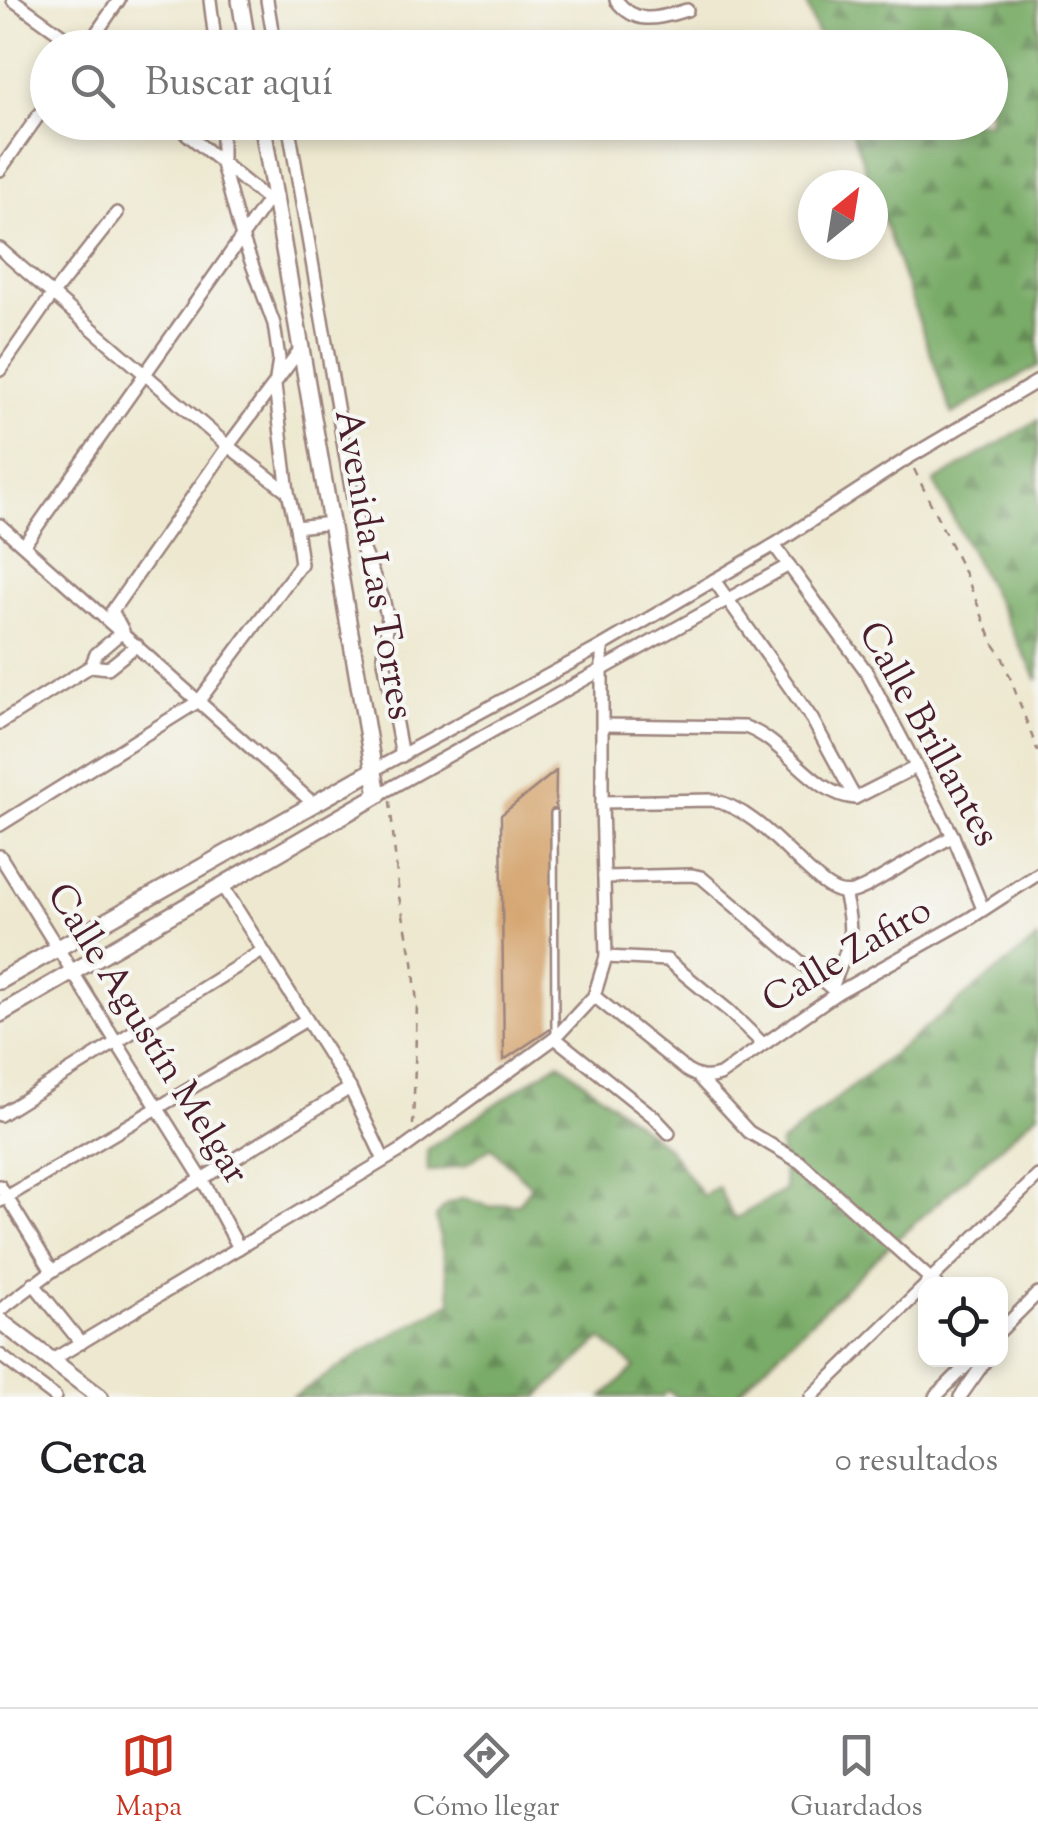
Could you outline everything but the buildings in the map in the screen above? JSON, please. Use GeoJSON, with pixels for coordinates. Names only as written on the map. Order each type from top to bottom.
{"type":"FeatureCollection","features":[{"type":"Feature","properties":{"kind":"street"},"geometry":{"type":"LineString","coordinates":[[13,0],[57,30]]}},
{"type":"Feature","properties":{"kind":"street"},"geometry":{"type":"LineString","coordinates":[[96,30],[119,0]]}},
{"type":"Feature","properties":{"kind":"street"},"geometry":{"type":"LineString","coordinates":[[210,0],[214,30]]}},
{"type":"Feature","properties":{"kind":"street"},"geometry":{"type":"LineString","coordinates":[[240,0],[245,30]]}},
{"type":"Feature","properties":{"kind":"street"},"geometry":{"type":"LineString","coordinates":[[266,0],[272,30]]}},
{"type":"Feature","properties":{"kind":"street"},"geometry":{"type":"LineString","coordinates":[[616,0],[630,14],[647,19],[687,10]]}},
{"type":"Feature","properties":{"kind":"street"},"geometry":{"type":"LineString","coordinates":[[0,170],[30,128]]}},
{"type":"Feature","properties":{"kind":"street"},"geometry":{"type":"LineString","coordinates":[[193,140],[273,200]]}},
{"type":"Feature","properties":{"kind":"street","name":"Avenida Las Torres"},"geometry":{"type":"LineString","coordinates":[[199,701],[300,564],[275,386],[279,358],[274,324],[242,237],[222,164],[222,140]]}},
{"type":"Feature","properties":{"kind":"street","name":"Avenida Las Torres"},"geometry":{"type":"LineString","coordinates":[[265,140],[374,770],[383,792]]}},
{"type":"Feature","properties":{"kind":"street"},"geometry":{"type":"LineString","coordinates":[[291,140],[361,546],[383,598],[388,621],[383,655],[402,756]]}},
{"type":"Feature","properties":{"kind":"street"},"geometry":{"type":"LineString","coordinates":[[24,546],[242,237],[273,200],[298,186]]}},
{"type":"Feature","properties":{"kind":"street"},"geometry":{"type":"LineString","coordinates":[[0,370],[52,294],[116,213]]}},
{"type":"Feature","properties":{"kind":"street"},"geometry":{"type":"LineString","coordinates":[[0,249],[228,446],[288,492]]}},
{"type":"Feature","properties":{"kind":"street"},"geometry":{"type":"LineString","coordinates":[[123,631],[112,611],[302,347]]}},
{"type":"Feature","properties":{"kind":"street"},"geometry":{"type":"LineString","coordinates":[[0,981],[602,646],[1038,381]]}},
{"type":"Feature","properties":{"kind":"street"},"geometry":{"type":"LineString","coordinates":[[296,527],[331,523]]}},
{"type":"Feature","properties":{"kind":"street"},"geometry":{"type":"LineString","coordinates":[[1,526],[314,804]]}},
{"type":"Feature","properties":{"kind":"street","name":"Calle Brillantes"},"geometry":{"type":"LineString","coordinates":[[774,544],[866,671],[953,836],[983,910]]}},
{"type":"Feature","properties":{"kind":"street"},"geometry":{"type":"LineString","coordinates":[[0,1014],[383,792],[789,565]]}},
{"type":"Feature","properties":{"kind":"street"},"geometry":{"type":"LineString","coordinates":[[714,580],[812,719],[854,798]]}},
{"type":"Feature","properties":{"kind":"street"},"geometry":{"type":"LineString","coordinates":[[0,723],[91,666],[96,654],[123,631]]}},
{"type":"Feature","properties":{"kind":"street"},"geometry":{"type":"LineString","coordinates":[[91,666],[108,668],[138,645]]}},
{"type":"Feature","properties":{"kind":"street"},"geometry":{"type":"LineString","coordinates":[[52,1360],[384,1160],[555,1038],[594,996],[606,957],[602,646]]}},
{"type":"Feature","properties":{"kind":"street"},"geometry":{"type":"LineString","coordinates":[[0,825],[199,701]]}},
{"type":"Feature","properties":{"kind":"street"},"geometry":{"type":"LineString","coordinates":[[603,725],[744,727],[760,732],[833,792],[845,797],[854,798],[916,767]]}},
{"type":"Feature","properties":{"kind":"street"},"geometry":{"type":"LineString","coordinates":[[602,802],[726,803],[764,829],[826,885],[844,893],[867,886],[953,836]]}},
{"type":"Feature","properties":{"kind":"street","name":"Calle Agustín Melgar"},"geometry":{"type":"LineString","coordinates":[[0,856],[202,1179],[239,1248]]}},
{"type":"Feature","properties":{"kind":"street","name":"Calle Zafiro"},"geometry":{"type":"LineString","coordinates":[[692,1074],[709,1078],[720,1074],[835,991],[983,910],[1038,874]]}},
{"type":"Feature","properties":{"kind":"street"},"geometry":{"type":"LineString","coordinates":[[604,877],[701,877],[835,991],[850,939],[844,893]]}},
{"type":"Feature","properties":{"kind":"street"},"geometry":{"type":"LineString","coordinates":[[222,886],[350,1088],[384,1160]]}},
{"type":"Feature","properties":{"kind":"street"},"geometry":{"type":"LineString","coordinates":[[0,1115],[262,950]]}},
{"type":"Feature","properties":{"kind":"street"},"geometry":{"type":"LineString","coordinates":[[606,957],[668,960],[763,1044]]}},
{"type":"Feature","properties":{"kind":"street"},"geometry":{"type":"LineString","coordinates":[[594,996],[692,1074],[749,1132],[800,1162],[923,1277]]}},
{"type":"Feature","properties":{"kind":"street"},"geometry":{"type":"LineString","coordinates":[[52,1272],[2,1195],[306,1020]]}},
{"type":"Feature","properties":{"kind":"street"},"geometry":{"type":"LineString","coordinates":[[555,1038],[654,1117],[669,1134]]}},
{"type":"Feature","properties":{"kind":"street"},"geometry":{"type":"LineString","coordinates":[[0,1310],[34,1283],[350,1088]]}},
{"type":"Feature","properties":{"kind":"street"},"geometry":{"type":"LineString","coordinates":[[937,1277],[1038,1176]]}},
{"type":"Feature","properties":{"kind":"street"},"geometry":{"type":"LineString","coordinates":[[34,1283],[81,1342]]}},
{"type":"Feature","properties":{"kind":"street"},"geometry":{"type":"LineString","coordinates":[[1008,1323],[1038,1294]]}},
{"type":"Feature","properties":{"kind":"street"},"geometry":{"type":"LineString","coordinates":[[810,1397],[918,1295]]}},
{"type":"Feature","properties":{"kind":"street"},"geometry":{"type":"LineString","coordinates":[[0,1322],[100,1397]]}},
{"type":"Feature","properties":{"kind":"street"},"geometry":{"type":"LineString","coordinates":[[0,1355],[55,1397]]}},
{"type":"Feature","properties":{"kind":"street"},"geometry":{"type":"LineString","coordinates":[[935,1397],[965,1367]]}},
{"type":"Feature","properties":{"kind":"street"},"geometry":{"type":"LineString","coordinates":[[960,1397],[982,1367]]}},
{"type":"Feature","properties":{"kind":"lane"},"geometry":{"type":"LineString","coordinates":[[554,813],[555,1038]]}},
{"type":"Feature","properties":{"kind":"path"},"geometry":{"type":"LineString","coordinates":[[908,458],[1002,656],[1038,752]]}},
{"type":"Feature","properties":{"kind":"path"},"geometry":{"type":"LineString","coordinates":[[383,792],[413,960],[417,1004],[412,1141]]}},
{"type":"Feature","properties":{"kind":"green space"},"geometry":{"type":"Polygon","coordinates":[[[805,0],[1038,0],[1038,366],[952,414],[888,233],[888,170],[866,170],[855,140],[1008,140],[1008,30],[816,30],[805,0]]]}},
{"type":"Feature","properties":{"kind":"green space"},"geometry":{"type":"Polygon","coordinates":[[[1038,420],[1038,681],[934,482],[1038,420]]]}},
{"type":"Feature","properties":{"kind":"green space"},"geometry":{"type":"Polygon","coordinates":[[[1038,938],[1038,1113],[888,1247],[733,1397],[677,1397],[668,1391],[662,1397],[603,1397],[635,1367],[601,1339],[538,1397],[293,1397],[372,1346],[452,1302],[436,1217],[447,1204],[464,1198],[491,1207],[518,1204],[531,1186],[491,1147],[465,1165],[428,1172],[427,1150],[559,1062],[668,1148],[703,1196],[718,1187],[734,1219],[785,1190],[780,1144],[1038,938]]]}}]}
